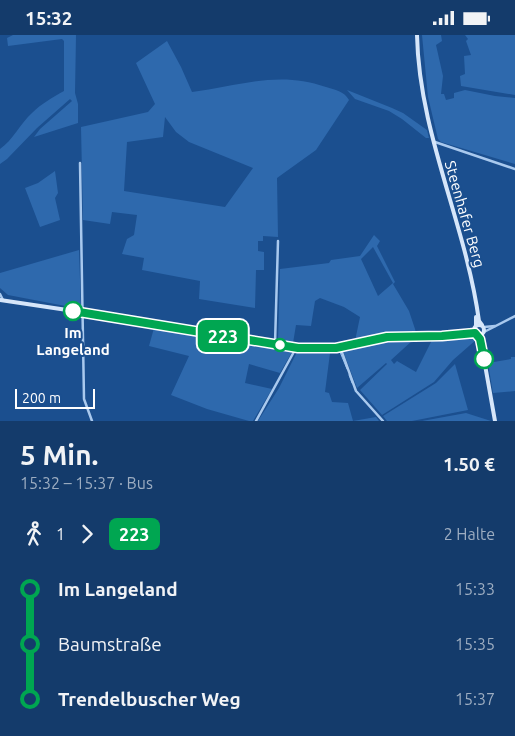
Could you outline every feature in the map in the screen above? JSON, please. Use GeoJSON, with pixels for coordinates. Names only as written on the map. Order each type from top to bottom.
{"type":"FeatureCollection","features":[{"type":"Feature","properties":{"kind":"street","name":"Steenhafer Berg"},"geometry":{"type":"LineString","coordinates":[[417,35],[424,100],[433,142],[465,250],[474,292],[495,421]]}},
{"type":"Feature","properties":{"kind":"street","name":"Steenhafer Berg"},"geometry":{"type":"LineString","coordinates":[[433,142],[515,169]]}},
{"type":"Feature","properties":{"kind":"street"},"geometry":{"type":"LineString","coordinates":[[80,163],[84,399],[92,421]]}},
{"type":"Feature","properties":{"kind":"street"},"geometry":{"type":"LineString","coordinates":[[276,344],[278,241]]}},
{"type":"Feature","properties":{"kind":"street"},"geometry":{"type":"LineString","coordinates":[[0,294],[2,300],[296,348],[329,349],[387,337],[452,335],[496,326],[515,315]]}},
{"type":"Feature","properties":{"kind":"street"},"geometry":{"type":"LineString","coordinates":[[340,347],[356,391],[383,421]]}},
{"type":"Feature","properties":{"kind":"street"},"geometry":{"type":"LineString","coordinates":[[256,421],[296,348]]}},
{"type":"Feature","properties":{"kind":"shaded area"},"geometry":{"type":"Polygon","coordinates":[[[13,35],[76,35],[75,93],[78,104],[78,123],[34,137],[40,129],[72,101],[70,99],[0,164],[0,149],[9,141],[28,117],[43,104],[64,91],[64,41],[62,39],[8,46],[7,38],[13,35]]]}},
{"type":"Feature","properties":{"kind":"shaded area"},"geometry":{"type":"Polygon","coordinates":[[[422,35],[441,35],[442,41],[436,45],[443,76],[441,94],[444,94],[446,100],[454,98],[454,93],[465,90],[515,98],[515,164],[441,142],[438,139],[428,97],[422,35]]]}},
{"type":"Feature","properties":{"kind":"shaded area"},"geometry":{"type":"Polygon","coordinates":[[[465,35],[515,35],[515,95],[461,86],[460,76],[465,74],[464,56],[471,55],[466,41],[468,39],[465,35]]]}},
{"type":"Feature","properties":{"kind":"shaded area"},"geometry":{"type":"Polygon","coordinates":[[[167,41],[192,92],[259,81],[292,80],[308,82],[336,90],[345,95],[349,100],[316,150],[277,178],[278,237],[263,236],[263,241],[258,241],[258,251],[264,252],[264,270],[256,270],[255,308],[199,299],[200,281],[142,270],[144,258],[122,254],[127,239],[134,235],[137,215],[112,212],[110,224],[83,220],[81,127],[148,112],[155,104],[136,63],[167,41]],[[165,117],[163,137],[127,142],[124,191],[225,207],[253,168],[189,142],[176,132],[165,117]]]}},
{"type":"Feature","properties":{"kind":"shaded area"},"geometry":{"type":"Polygon","coordinates":[[[347,90],[403,113],[427,130],[429,138],[426,138],[389,111],[355,99],[347,90]]]}},
{"type":"Feature","properties":{"kind":"shaded area"},"geometry":{"type":"Polygon","coordinates":[[[55,171],[58,193],[55,198],[60,220],[40,227],[25,188],[38,183],[55,171]]]}},
{"type":"Feature","properties":{"kind":"shaded area"},"geometry":{"type":"Polygon","coordinates":[[[374,235],[380,241],[377,246],[395,282],[393,284],[409,311],[416,332],[385,333],[355,341],[360,317],[344,307],[320,298],[315,301],[311,326],[296,325],[293,343],[278,341],[280,269],[329,263],[331,260],[360,256],[374,235]],[[373,247],[361,259],[378,296],[393,283],[373,247]]]}},
{"type":"Feature","properties":{"kind":"shaded area"},"geometry":{"type":"Polygon","coordinates":[[[79,250],[81,309],[8,295],[0,288],[0,273],[79,250]]]}},
{"type":"Feature","properties":{"kind":"shaded area"},"geometry":{"type":"Polygon","coordinates":[[[154,328],[292,352],[280,373],[249,364],[245,383],[272,389],[253,421],[249,421],[207,409],[171,395],[189,356],[149,346],[154,328]]]}},
{"type":"Feature","properties":{"kind":"shaded area"},"geometry":{"type":"Polygon","coordinates":[[[471,336],[477,339],[453,360],[434,382],[382,415],[360,390],[387,364],[357,388],[343,351],[378,343],[413,340],[391,360],[394,364],[397,361],[416,372],[432,340],[457,340],[471,336]]]}},
{"type":"Feature","properties":{"kind":"shaded area"},"geometry":{"type":"Polygon","coordinates":[[[297,352],[330,353],[325,392],[329,393],[332,402],[348,403],[353,421],[258,421],[279,388],[297,352]]]}},
{"type":"Feature","properties":{"kind":"shaded area"},"geometry":{"type":"Polygon","coordinates":[[[511,357],[515,357],[515,391],[493,393],[488,363],[511,359],[511,357]]]}},
{"type":"Feature","properties":{"kind":"shaded area"},"geometry":{"type":"Polygon","coordinates":[[[455,364],[468,410],[412,421],[387,421],[383,416],[436,383],[455,364]]]}},
{"type":"Feature","properties":{"kind":"shaded area"},"geometry":{"type":"Polygon","coordinates":[[[466,413],[491,421],[422,421],[466,413]]]}},
{"type":"Feature","properties":{"kind":"shaded area"},"geometry":{"type":"Polygon","coordinates":[[[376,417],[379,421],[353,421],[376,417]]]}},
{"type":"Feature","properties":{"kind":"waterway"},"geometry":{"type":"LineString","coordinates":[[340,352],[347,369]]}},
{"type":"Feature","properties":{"kind":"waterway"},"geometry":{"type":"LineString","coordinates":[[349,375],[352,383]]}},
{"type":"Feature","properties":{"kind":"bus line","name":"223"},"geometry":{"type":"LineString","coordinates":[[73,311],[313,349],[336,348],[387,337],[475,333],[480,339],[484,359]]}},
{"type":"Feature","properties":{"kind":"place","name":"Im Langeland"},"geometry":{"type":"Point","coordinates":[73,311]}}]}
